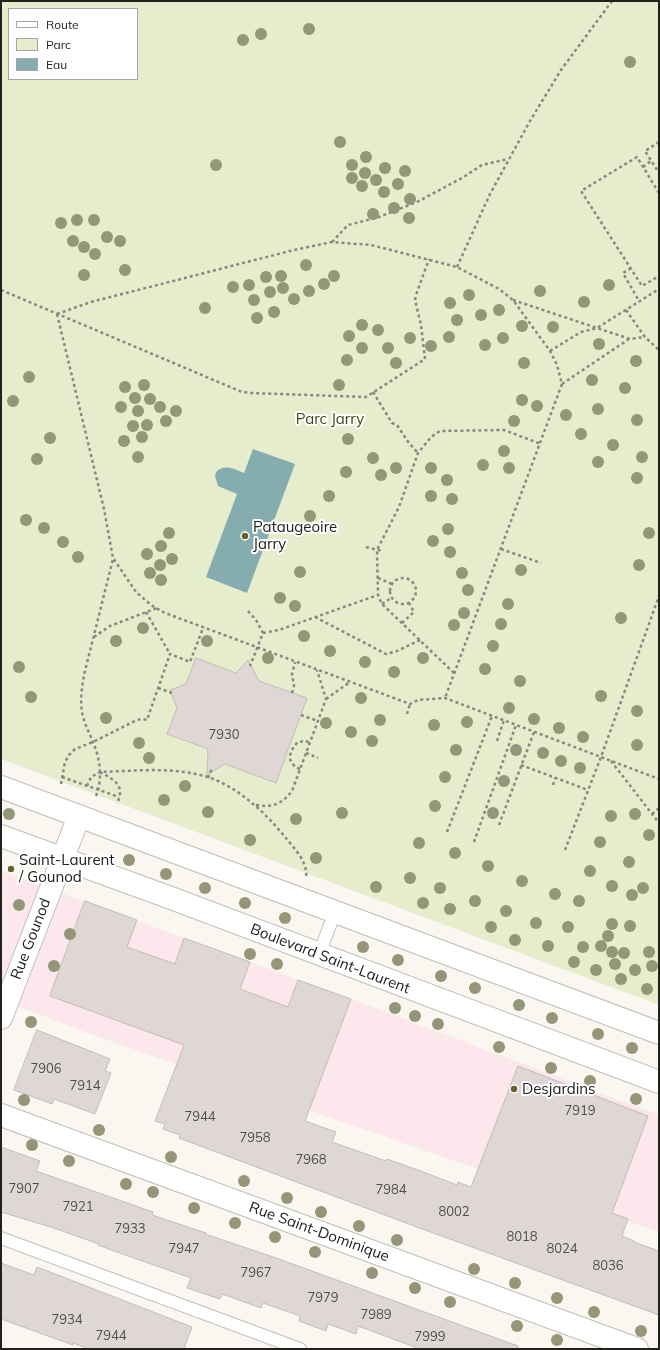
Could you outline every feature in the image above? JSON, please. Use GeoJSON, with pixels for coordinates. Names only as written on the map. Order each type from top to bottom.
{"type":"FeatureCollection","features":[{"type":"Feature","properties":{"kind":"main road"},"geometry":{"type":"LineString","coordinates":[[1,787],[659,1033]]}},
{"type":"Feature","properties":{"kind":"main road","name":"Rue Gounod"},"geometry":{"type":"LineString","coordinates":[[1,1018],[79,816]]}},
{"type":"Feature","properties":{"kind":"main road","name":"Boulevard Saint-Laurent"},"geometry":{"type":"LineString","coordinates":[[1,836],[659,1082]]}},
{"type":"Feature","properties":{"kind":"main road","name":"Rue Saint-Dominique"},"geometry":{"type":"LineString","coordinates":[[1,1115],[637,1349]]}},
{"type":"Feature","properties":{"kind":"lane"},"geometry":{"type":"LineString","coordinates":[[318,954],[334,912]]}},
{"type":"Feature","properties":{"kind":"lane"},"geometry":{"type":"LineString","coordinates":[[1,1238],[300,1349]]}},
{"type":"Feature","properties":{"kind":"path"},"geometry":{"type":"LineString","coordinates":[[457,267],[490,194],[509,159],[561,70],[612,1]]}},
{"type":"Feature","properties":{"kind":"path"},"geometry":{"type":"LineString","coordinates":[[659,142],[645,151],[659,173]]}},
{"type":"Feature","properties":{"kind":"path"},"geometry":{"type":"LineString","coordinates":[[659,193],[637,157],[581,191],[642,286],[659,276]]}},
{"type":"Feature","properties":{"kind":"path"},"geometry":{"type":"LineString","coordinates":[[332,242],[348,225],[379,217],[417,202],[482,166],[509,159]]}},
{"type":"Feature","properties":{"kind":"path"},"geometry":{"type":"LineString","coordinates":[[643,167],[651,161]]}},
{"type":"Feature","properties":{"kind":"path"},"geometry":{"type":"LineString","coordinates":[[57,314],[91,302],[294,250],[332,242],[371,246],[457,267],[499,289],[513,300],[550,351],[557,365],[562,384],[445,698]]}},
{"type":"Feature","properties":{"kind":"path"},"geometry":{"type":"LineString","coordinates":[[1,290],[242,392],[366,397],[425,359],[416,295],[429,259]]}},
{"type":"Feature","properties":{"kind":"path"},"geometry":{"type":"LineString","coordinates":[[631,268],[623,273],[639,301]]}},
{"type":"Feature","properties":{"kind":"path"},"geometry":{"type":"LineString","coordinates":[[550,351],[581,332],[597,328],[659,289]]}},
{"type":"Feature","properties":{"kind":"path"},"geometry":{"type":"LineString","coordinates":[[513,300],[630,339]]}},
{"type":"Feature","properties":{"kind":"path"},"geometry":{"type":"LineString","coordinates":[[626,310],[645,337],[659,350]]}},
{"type":"Feature","properties":{"kind":"path"},"geometry":{"type":"LineString","coordinates":[[57,314],[104,509],[113,558],[136,592],[156,608],[203,628],[410,704]]}},
{"type":"Feature","properties":{"kind":"path"},"geometry":{"type":"LineString","coordinates":[[562,384],[630,339],[645,337]]}},
{"type":"Feature","properties":{"kind":"path"},"geometry":{"type":"LineString","coordinates":[[373,392],[392,423],[397,426],[418,453]]}},
{"type":"Feature","properties":{"kind":"path"},"geometry":{"type":"LineString","coordinates":[[454,673],[382,604],[378,595],[377,550],[399,507],[418,453],[431,437],[440,431],[504,430],[540,444]]}},
{"type":"Feature","properties":{"kind":"path"},"geometry":{"type":"LineString","coordinates":[[409,443],[413,440]]}},
{"type":"Feature","properties":{"kind":"path"},"geometry":{"type":"LineString","coordinates":[[366,547],[382,551]]}},
{"type":"Feature","properties":{"kind":"path"},"geometry":{"type":"LineString","coordinates":[[501,548],[541,563]]}},
{"type":"Feature","properties":{"kind":"path"},"geometry":{"type":"LineString","coordinates":[[95,798],[98,789],[100,772],[98,755],[82,712],[81,693],[84,675],[113,558]]}},
{"type":"Feature","properties":{"kind":"path"},"geometry":{"type":"LineString","coordinates":[[377,578],[392,584]]}},
{"type":"Feature","properties":{"kind":"path"},"geometry":{"type":"LineString","coordinates":[[402,578],[407,579],[415,586],[415,597],[409,603],[401,605],[391,598],[390,589],[396,580],[402,578]]}},
{"type":"Feature","properties":{"kind":"path"},"geometry":{"type":"LineString","coordinates":[[263,633],[279,630],[378,595]]}},
{"type":"Feature","properties":{"kind":"path"},"geometry":{"type":"LineString","coordinates":[[565,850],[601,757],[659,596]]}},
{"type":"Feature","properties":{"kind":"path"},"geometry":{"type":"LineString","coordinates":[[382,604],[391,598]]}},
{"type":"Feature","properties":{"kind":"path"},"geometry":{"type":"LineString","coordinates":[[402,623],[414,612],[409,603]]}},
{"type":"Feature","properties":{"kind":"path"},"geometry":{"type":"LineString","coordinates":[[94,637],[110,626],[156,608]]}},
{"type":"Feature","properties":{"kind":"path"},"geometry":{"type":"LineString","coordinates":[[248,611],[256,620],[263,633]]}},
{"type":"Feature","properties":{"kind":"path"},"geometry":{"type":"LineString","coordinates":[[146,612],[170,654],[190,662],[203,628]]}},
{"type":"Feature","properties":{"kind":"path"},"geometry":{"type":"LineString","coordinates":[[315,617],[386,654],[397,652],[420,640]]}},
{"type":"Feature","properties":{"kind":"path"},"geometry":{"type":"LineString","coordinates":[[250,666],[263,633]]}},
{"type":"Feature","properties":{"kind":"path"},"geometry":{"type":"LineString","coordinates":[[61,784],[65,762],[75,749],[93,742],[136,720],[147,720],[170,654]]}},
{"type":"Feature","properties":{"kind":"path"},"geometry":{"type":"LineString","coordinates":[[292,693],[294,686],[292,674],[295,662]]}},
{"type":"Feature","properties":{"kind":"path"},"geometry":{"type":"LineString","coordinates":[[255,805],[270,806],[282,802],[292,791],[326,698],[317,670]]}},
{"type":"Feature","properties":{"kind":"path"},"geometry":{"type":"LineString","coordinates":[[326,698],[350,682]]}},
{"type":"Feature","properties":{"kind":"path"},"geometry":{"type":"LineString","coordinates":[[158,688],[172,693]]}},
{"type":"Feature","properties":{"kind":"path"},"geometry":{"type":"LineString","coordinates":[[406,714],[410,704],[418,700],[445,698],[659,779]]}},
{"type":"Feature","properties":{"kind":"path"},"geometry":{"type":"LineString","coordinates":[[301,715],[318,721]]}},
{"type":"Feature","properties":{"kind":"path"},"geometry":{"type":"LineString","coordinates":[[447,832],[492,716]]}},
{"type":"Feature","properties":{"kind":"path"},"geometry":{"type":"LineString","coordinates":[[497,740],[504,720]]}},
{"type":"Feature","properties":{"kind":"path"},"geometry":{"type":"LineString","coordinates":[[474,842],[516,725]]}},
{"type":"Feature","properties":{"kind":"path"},"geometry":{"type":"LineString","coordinates":[[499,826],[534,732]]}},
{"type":"Feature","properties":{"kind":"path"},"geometry":{"type":"LineString","coordinates":[[300,769],[291,764],[290,760],[294,745],[298,742],[306,741],[310,743]]}},
{"type":"Feature","properties":{"kind":"path"},"geometry":{"type":"LineString","coordinates":[[288,751],[292,752]]}},
{"type":"Feature","properties":{"kind":"path"},"geometry":{"type":"LineString","coordinates":[[306,753],[318,758]]}},
{"type":"Feature","properties":{"kind":"path"},"geometry":{"type":"LineString","coordinates":[[611,760],[659,823]]}},
{"type":"Feature","properties":{"kind":"path"},"geometry":{"type":"LineString","coordinates":[[521,765],[588,790]]}},
{"type":"Feature","properties":{"kind":"path"},"geometry":{"type":"LineString","coordinates":[[208,778],[212,768]]}},
{"type":"Feature","properties":{"kind":"path"},"geometry":{"type":"LineString","coordinates":[[87,786],[91,777],[100,772],[172,771],[185,772],[208,778],[227,786],[255,805],[279,830],[299,855],[307,873],[306,877]]}},
{"type":"Feature","properties":{"kind":"path"},"geometry":{"type":"LineString","coordinates":[[100,772],[115,781],[120,788],[116,806]]}},
{"type":"Feature","properties":{"kind":"path"},"geometry":{"type":"LineString","coordinates":[[62,777],[119,798]]}},
{"type":"Feature","properties":{"kind":"path"},"geometry":{"type":"LineString","coordinates":[[553,785],[555,778]]}},
{"type":"Feature","properties":{"kind":"path"},"geometry":{"type":"LineString","coordinates":[[652,814],[659,808]]}},
{"type":"Feature","properties":{"kind":"shaded area"},"geometry":{"type":"Polygon","coordinates":[[[1,871],[351,999],[659,1115],[659,1232],[104,1039],[1,1000],[1,871]]]}},
{"type":"Feature","properties":{"kind":"green space","name":"Parc Jarry"},"geometry":{"type":"Polygon","coordinates":[[[1,1],[659,1],[659,1005],[1,759],[1,1]]]}},
{"type":"Feature","properties":{"kind":"water","name":"Pataugeoire Jarry"},"geometry":{"type":"Polygon","coordinates":[[[253,449],[295,464],[247,593],[206,577],[237,494],[218,486],[215,476],[217,471],[224,468],[230,468],[244,473],[253,449]]]}},
{"type":"Feature","properties":{"kind":"building"},"geometry":{"type":"Polygon","coordinates":[[[196,658],[236,673],[248,660],[259,681],[307,698],[276,783],[225,764],[207,775],[208,749],[167,734],[177,708],[170,690],[186,684],[196,658]]]}},
{"type":"Feature","properties":{"kind":"building"},"geometry":{"type":"Polygon","coordinates":[[[85,901],[137,920],[127,947],[175,964],[184,938],[250,962],[240,989],[288,1007],[298,980],[351,999],[305,1121],[336,1132],[332,1142],[386,1161],[387,1159],[457,1185],[458,1182],[471,1187],[518,1066],[648,1116],[612,1213],[628,1219],[622,1236],[659,1251],[659,1315],[414,1226],[179,1138],[180,1135],[163,1129],[165,1124],[155,1121],[184,1045],[50,996],[85,901]]]}},
{"type":"Feature","properties":{"kind":"building"},"geometry":{"type":"Polygon","coordinates":[[[37,1030],[110,1059],[105,1071],[111,1073],[95,1114],[54,1099],[52,1104],[14,1090],[37,1030]]]}},
{"type":"Feature","properties":{"kind":"building"},"geometry":{"type":"Polygon","coordinates":[[[1,1147],[40,1161],[36,1171],[153,1212],[152,1215],[279,1259],[518,1346],[518,1349],[420,1349],[358,1326],[356,1334],[328,1324],[326,1331],[299,1321],[300,1316],[263,1303],[261,1308],[222,1294],[220,1299],[187,1288],[191,1278],[54,1228],[1,1212],[1,1147]]]}},
{"type":"Feature","properties":{"kind":"building"},"geometry":{"type":"Polygon","coordinates":[[[1,1263],[34,1275],[37,1267],[192,1327],[184,1349],[89,1349],[73,1343],[73,1345],[1,1319],[1,1263]]]}},
{"type":"Feature","properties":{"kind":"place","name":"Pataugeoire Jarry"},"geometry":{"type":"Point","coordinates":[245,536]}},
{"type":"Feature","properties":{"kind":"place","name":"Saint-Laurent / Gounod"},"geometry":{"type":"Point","coordinates":[11,869]}},
{"type":"Feature","properties":{"kind":"place","name":"Desjardins"},"geometry":{"type":"Point","coordinates":[514,1089]}}]}
